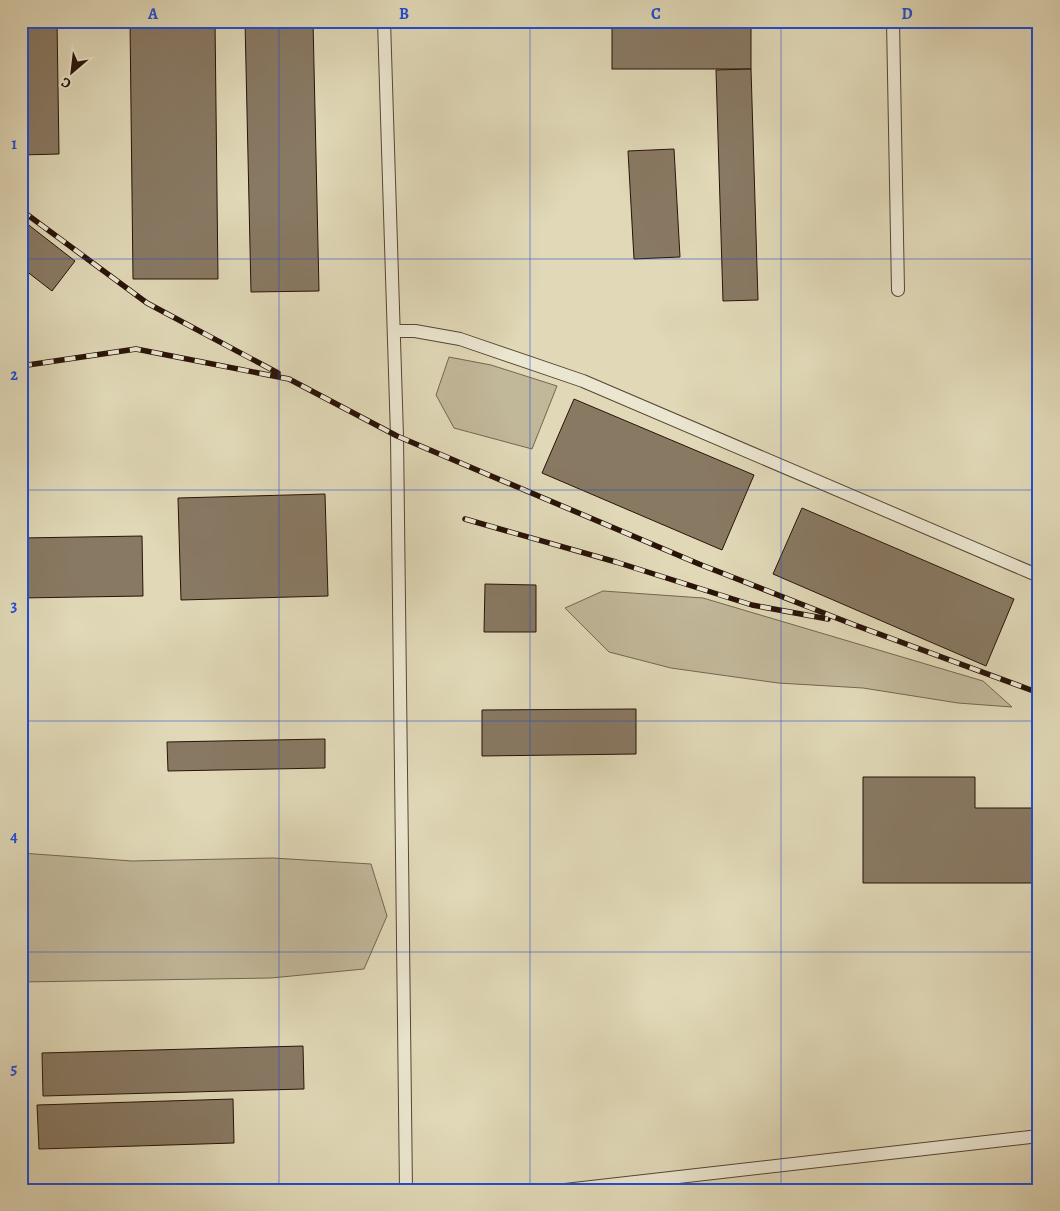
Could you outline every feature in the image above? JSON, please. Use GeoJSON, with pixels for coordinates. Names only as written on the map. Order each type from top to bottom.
{"type":"FeatureCollection","features":[{"type":"Feature","properties":{"kind":"lane"},"geometry":{"type":"LineString","coordinates":[[384,21],[397,436],[406,1190]]}},
{"type":"Feature","properties":{"kind":"lane"},"geometry":{"type":"LineString","coordinates":[[893,21],[898,290]]}},
{"type":"Feature","properties":{"kind":"lane"},"geometry":{"type":"LineString","coordinates":[[394,332],[415,331],[460,339],[583,381],[1039,576]]}},
{"type":"Feature","properties":{"kind":"lane"},"geometry":{"type":"LineString","coordinates":[[565,1190],[1039,1136]]}},
{"type":"Feature","properties":{"kind":"shaded area"},"geometry":{"type":"Polygon","coordinates":[[[449,357],[491,365],[557,386],[532,449],[454,428],[436,395],[449,357]]]}},
{"type":"Feature","properties":{"kind":"shaded area"},"geometry":{"type":"Polygon","coordinates":[[[603,591],[703,598],[983,681],[1012,707],[958,703],[863,688],[778,683],[671,668],[609,652],[565,608],[603,591]]]}},
{"type":"Feature","properties":{"kind":"shaded area"},"geometry":{"type":"Polygon","coordinates":[[[21,853],[132,861],[273,858],[371,864],[387,916],[364,969],[271,978],[21,982],[21,853]]]}},
{"type":"Feature","properties":{"kind":"building"},"geometry":{"type":"Polygon","coordinates":[[[21,21],[57,21],[59,154],[21,155],[21,21]]]}},
{"type":"Feature","properties":{"kind":"building"},"geometry":{"type":"Polygon","coordinates":[[[130,21],[215,21],[218,279],[133,279],[130,21]]]}},
{"type":"Feature","properties":{"kind":"building"},"geometry":{"type":"Polygon","coordinates":[[[245,21],[313,21],[319,291],[251,292],[245,21]]]}},
{"type":"Feature","properties":{"kind":"building"},"geometry":{"type":"Polygon","coordinates":[[[612,21],[751,21],[751,69],[612,69],[612,21]]]}},
{"type":"Feature","properties":{"kind":"building"},"geometry":{"type":"Polygon","coordinates":[[[751,69],[758,300],[723,301],[716,70],[751,69]]]}},
{"type":"Feature","properties":{"kind":"building"},"geometry":{"type":"Polygon","coordinates":[[[674,149],[680,257],[634,259],[628,151],[674,149]]]}},
{"type":"Feature","properties":{"kind":"building"},"geometry":{"type":"Polygon","coordinates":[[[21,219],[75,261],[52,291],[21,267],[21,219]]]}},
{"type":"Feature","properties":{"kind":"building"},"geometry":{"type":"Polygon","coordinates":[[[574,399],[754,475],[722,550],[542,473],[574,399]]]}},
{"type":"Feature","properties":{"kind":"building"},"geometry":{"type":"Polygon","coordinates":[[[325,494],[328,596],[181,600],[178,498],[325,494]]]}},
{"type":"Feature","properties":{"kind":"building"},"geometry":{"type":"Polygon","coordinates":[[[802,508],[1014,599],[986,666],[773,574],[802,508]]]}},
{"type":"Feature","properties":{"kind":"building"},"geometry":{"type":"Polygon","coordinates":[[[142,536],[143,596],[21,598],[21,538],[142,536]]]}},
{"type":"Feature","properties":{"kind":"building"},"geometry":{"type":"Polygon","coordinates":[[[485,584],[536,585],[536,632],[484,632],[485,584]]]}},
{"type":"Feature","properties":{"kind":"building"},"geometry":{"type":"Polygon","coordinates":[[[636,709],[636,754],[482,756],[482,710],[636,709]]]}},
{"type":"Feature","properties":{"kind":"building"},"geometry":{"type":"Polygon","coordinates":[[[325,739],[325,768],[168,771],[167,742],[325,739]]]}},
{"type":"Feature","properties":{"kind":"building"},"geometry":{"type":"Polygon","coordinates":[[[863,777],[975,777],[975,808],[1039,808],[1039,883],[863,883],[863,777]]]}},
{"type":"Feature","properties":{"kind":"building"},"geometry":{"type":"Polygon","coordinates":[[[303,1046],[304,1089],[43,1096],[42,1053],[303,1046]]]}},
{"type":"Feature","properties":{"kind":"building"},"geometry":{"type":"Polygon","coordinates":[[[233,1099],[234,1143],[39,1149],[37,1105],[233,1099]]]}},
{"type":"Feature","properties":{"kind":"railway"},"geometry":{"type":"LineString","coordinates":[[21,210],[147,303],[278,373]]}},
{"type":"Feature","properties":{"kind":"railway"},"geometry":{"type":"LineString","coordinates":[[21,366],[136,349],[289,379],[397,436],[699,564],[852,624],[1039,693]]}},
{"type":"Feature","properties":{"kind":"railway"},"geometry":{"type":"LineString","coordinates":[[465,519],[616,562],[752,605],[828,619]]}}]}
